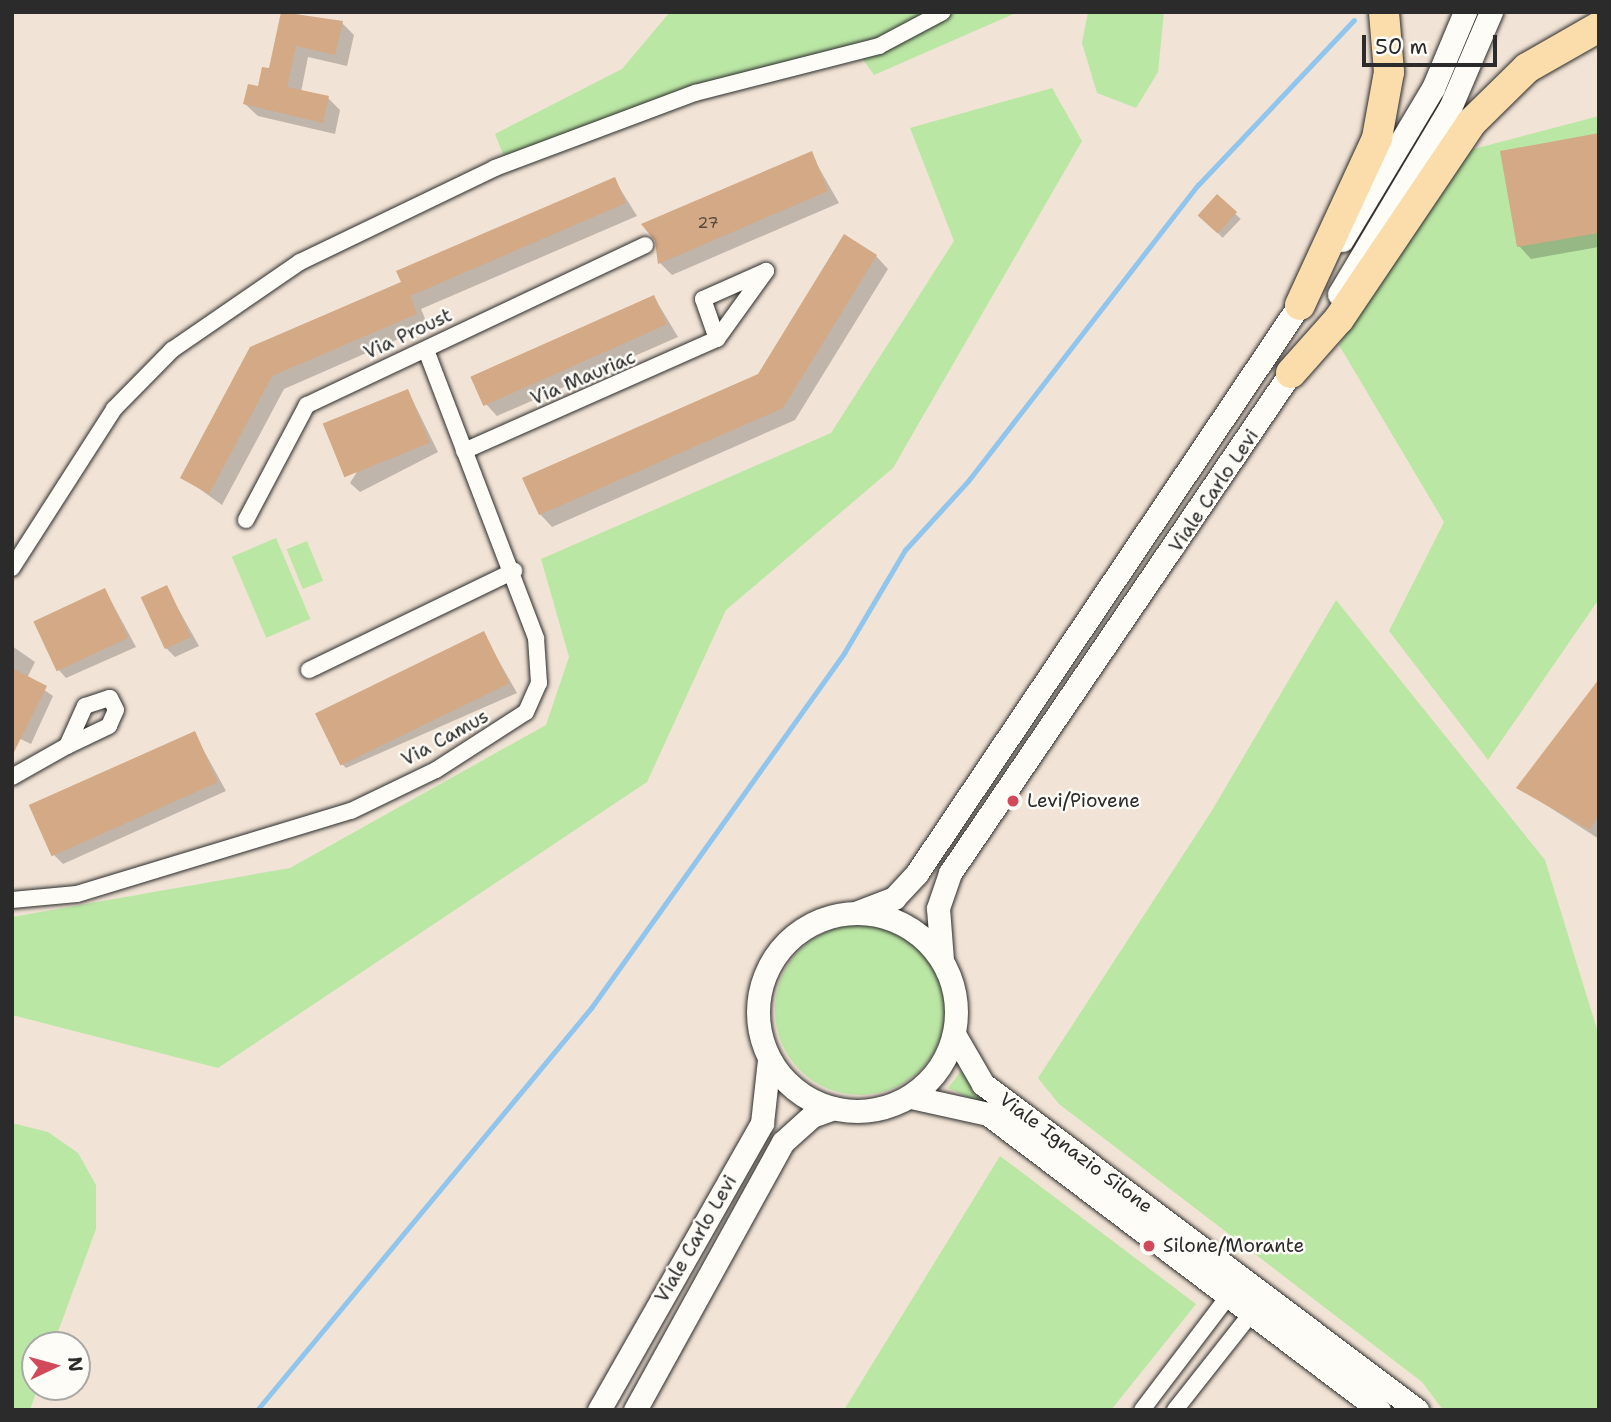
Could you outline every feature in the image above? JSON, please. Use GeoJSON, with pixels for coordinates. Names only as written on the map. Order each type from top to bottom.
{"type":"FeatureCollection","features":[{"type":"Feature","properties":{"kind":"highway"},"geometry":{"type":"LineString","coordinates":[[1300,305],[1377,138],[1389,72],[1384,12]]}},
{"type":"Feature","properties":{"kind":"highway"},"geometry":{"type":"LineString","coordinates":[[1291,373],[1339,319],[1471,123],[1527,68],[1599,27]]}},
{"type":"Feature","properties":{"kind":"street"},"geometry":{"type":"LineString","coordinates":[[12,568],[114,409],[172,350],[300,262],[495,168],[695,93],[878,46],[943,12]]}},
{"type":"Feature","properties":{"kind":"street","name":"Viale Carlo Levi"},"geometry":{"type":"LineString","coordinates":[[858,912],[894,898],[917,873],[1300,305],[1423,105],[1465,12]]}},
{"type":"Feature","properties":{"kind":"street","name":"Viale Carlo Levi"},"geometry":{"type":"LineString","coordinates":[[942,960],[938,908],[950,873],[1291,373],[1450,108],[1491,12]]}},
{"type":"Feature","properties":{"kind":"street","name":"Via Proust"},"geometry":{"type":"LineString","coordinates":[[246,520],[307,405],[645,245]]}},
{"type":"Feature","properties":{"kind":"street","name":"Via Mauriac"},"geometry":{"type":"LineString","coordinates":[[464,451],[717,339]]}},
{"type":"Feature","properties":{"kind":"street","name":"Via Camus"},"geometry":{"type":"LineString","coordinates":[[12,900],[77,894],[351,811],[504,730],[534,699],[541,669],[514,570],[464,451],[426,350]]}},
{"type":"Feature","properties":{"kind":"street"},"geometry":{"type":"LineString","coordinates":[[309,670],[514,570]]}},
{"type":"Feature","properties":{"kind":"street"},"geometry":{"type":"LineString","coordinates":[[12,777],[45,761],[67,746]]}},
{"type":"Feature","properties":{"kind":"street"},"geometry":{"type":"LineString","coordinates":[[858,912],[897,920],[942,960],[955,996],[954,1034],[934,1076],[911,1097],[876,1110],[831,1109],[785,1082],[769,1060],[758,1000],[771,961],[799,930],[858,912]]}},
{"type":"Feature","properties":{"kind":"street","name":"Viale Ignazio Silone"},"geometry":{"type":"LineString","coordinates":[[954,1034],[983,1084],[1417,1410]]}},
{"type":"Feature","properties":{"kind":"street","name":"Viale Carlo Levi"},"geometry":{"type":"LineString","coordinates":[[599,1410],[762,1123],[769,1060]]}},
{"type":"Feature","properties":{"kind":"street","name":"Viale Ignazio Silone"},"geometry":{"type":"LineString","coordinates":[[911,1097],[988,1114],[1227,1298],[1379,1410]]}},
{"type":"Feature","properties":{"kind":"street","name":"Viale Carlo Levi"},"geometry":{"type":"LineString","coordinates":[[635,1410],[783,1142],[812,1116],[831,1109]]}},
{"type":"Feature","properties":{"kind":"street"},"geometry":{"type":"LineString","coordinates":[[1142,1410],[1227,1298]]}},
{"type":"Feature","properties":{"kind":"street"},"geometry":{"type":"LineString","coordinates":[[1175,1410],[1250,1315]]}},
{"type":"Feature","properties":{"kind":"green space"},"geometry":{"type":"Polygon","coordinates":[[[670,12],[1018,12],[874,75],[857,51],[744,80],[507,164],[495,134],[622,69],[670,12]]]}},
{"type":"Feature","properties":{"kind":"green space"},"geometry":{"type":"Polygon","coordinates":[[[1088,12],[1164,12],[1158,72],[1136,108],[1097,93],[1082,43],[1088,12]]]}},
{"type":"Feature","properties":{"kind":"green space"},"geometry":{"type":"Polygon","coordinates":[[[1052,88],[1082,141],[893,468],[726,610],[647,782],[218,1068],[12,1015],[12,917],[290,868],[546,725],[569,657],[541,559],[831,433],[954,241],[910,128],[1052,88]]]}},
{"type":"Feature","properties":{"kind":"green space"},"geometry":{"type":"Polygon","coordinates":[[[1599,116],[1599,599],[1488,760],[1389,631],[1444,522],[1339,345],[1462,152],[1599,116]]]}},
{"type":"Feature","properties":{"kind":"green space"},"geometry":{"type":"Polygon","coordinates":[[[276,538],[310,619],[266,638],[232,557],[276,538]]]}},
{"type":"Feature","properties":{"kind":"green space"},"geometry":{"type":"Polygon","coordinates":[[[307,541],[323,581],[303,589],[287,549],[307,541]]]}},
{"type":"Feature","properties":{"kind":"green space"},"geometry":{"type":"Polygon","coordinates":[[[1336,600],[1545,860],[1599,1036],[1599,1410],[1443,1410],[1422,1382],[1059,1104],[1038,1078],[1211,812],[1336,600]]]}},
{"type":"Feature","properties":{"kind":"green space"},"geometry":{"type":"Polygon","coordinates":[[[860,925],[892,932],[920,950],[938,978],[945,1010],[938,1042],[920,1070],[892,1088],[860,1095],[828,1088],[800,1070],[782,1042],[775,1010],[782,978],[800,950],[828,932],[860,925]]]}},
{"type":"Feature","properties":{"kind":"green space"},"geometry":{"type":"Polygon","coordinates":[[[962,1070],[972,1083],[1018,1120],[948,1088],[962,1070]]]}},
{"type":"Feature","properties":{"kind":"green space"},"geometry":{"type":"Polygon","coordinates":[[[12,1123],[48,1132],[78,1153],[96,1185],[96,1229],[58,1331],[21,1331],[21,1401],[33,1401],[30,1410],[12,1410],[12,1123]]]}},
{"type":"Feature","properties":{"kind":"green space"},"geometry":{"type":"Polygon","coordinates":[[[1000,1156],[1196,1304],[1111,1410],[844,1410],[1000,1156]]]}},
{"type":"Feature","properties":{"kind":"building"},"geometry":{"type":"Polygon","coordinates":[[[281,12],[343,21],[335,55],[296,46],[287,87],[329,96],[323,123],[243,104],[248,84],[258,86],[262,67],[269,68],[281,12]]]}},
{"type":"Feature","properties":{"kind":"building"},"geometry":{"type":"Polygon","coordinates":[[[1599,133],[1599,233],[1517,247],[1500,151],[1599,133]]]}},
{"type":"Feature","properties":{"kind":"building"},"geometry":{"type":"Polygon","coordinates":[[[812,151],[828,191],[658,264],[655,241],[641,224],[812,151]]]}},
{"type":"Feature","properties":{"kind":"building"},"geometry":{"type":"Polygon","coordinates":[[[615,177],[626,203],[410,296],[417,314],[272,376],[209,494],[180,478],[250,347],[401,282],[396,271],[615,177]]]}},
{"type":"Feature","properties":{"kind":"building"},"geometry":{"type":"Polygon","coordinates":[[[1217,194],[1237,212],[1218,234],[1198,216],[1217,194]]]}},
{"type":"Feature","properties":{"kind":"building"},"geometry":{"type":"Polygon","coordinates":[[[844,234],[877,255],[783,408],[539,515],[522,478],[758,374],[844,234]]]}},
{"type":"Feature","properties":{"kind":"building"},"geometry":{"type":"Polygon","coordinates":[[[654,295],[667,324],[483,406],[470,377],[654,295]]]}},
{"type":"Feature","properties":{"kind":"building"},"geometry":{"type":"Polygon","coordinates":[[[408,389],[430,443],[344,477],[323,423],[408,389]]]}},
{"type":"Feature","properties":{"kind":"building"},"geometry":{"type":"Polygon","coordinates":[[[167,585],[191,637],[165,649],[141,597],[167,585]]]}},
{"type":"Feature","properties":{"kind":"building"},"geometry":{"type":"Polygon","coordinates":[[[105,588],[128,638],[57,671],[33,621],[105,588]]]}},
{"type":"Feature","properties":{"kind":"building"},"geometry":{"type":"Polygon","coordinates":[[[484,631],[509,683],[340,766],[315,713],[484,631]]]}},
{"type":"Feature","properties":{"kind":"building"},"geometry":{"type":"Polygon","coordinates":[[[12,668],[47,686],[12,756],[12,668]]]}},
{"type":"Feature","properties":{"kind":"building"},"geometry":{"type":"Polygon","coordinates":[[[1599,679],[1599,813],[1590,830],[1516,788],[1599,679]]]}},
{"type":"Feature","properties":{"kind":"building"},"geometry":{"type":"Polygon","coordinates":[[[195,731],[218,782],[52,856],[29,805],[195,731]]]}},
{"type":"Feature","properties":{"kind":"waterway"},"geometry":{"type":"LineString","coordinates":[[257,1410],[591,1008],[844,653],[905,550],[968,481],[1198,185],[1354,20]]}},
{"type":"Feature","properties":{"kind":"place","name":"Levi/Piovene"},"geometry":{"type":"Point","coordinates":[1013,801]}},
{"type":"Feature","properties":{"kind":"place","name":"Silone/Morante"},"geometry":{"type":"Point","coordinates":[1149,1246]}}]}
